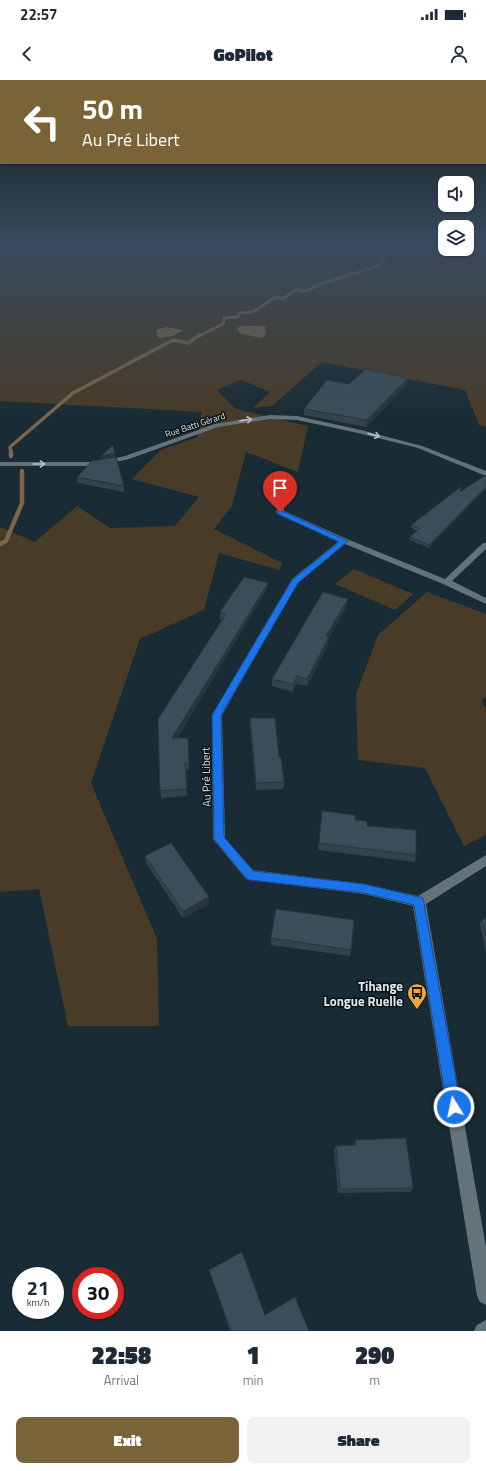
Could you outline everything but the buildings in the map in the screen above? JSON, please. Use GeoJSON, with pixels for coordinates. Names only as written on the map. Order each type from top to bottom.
{"type":"FeatureCollection","features":[{"type":"Feature","properties":{"kind":"street","name":"Rue Batti Gérard"},"geometry":{"type":"LineString","coordinates":[[0,464],[98,464],[127,458],[217,425],[270,417],[297,418],[359,430],[420,447],[486,474]]}},
{"type":"Feature","properties":{"kind":"street"},"geometry":{"type":"LineString","coordinates":[[281,508],[280,512],[344,541],[446,582],[486,601]]}},
{"type":"Feature","properties":{"kind":"street","name":"Au Pré Libert"},"geometry":{"type":"LineString","coordinates":[[344,541],[295,581],[217,715],[219,839],[250,875],[364,889],[419,902]]}},
{"type":"Feature","properties":{"kind":"street"},"geometry":{"type":"LineString","coordinates":[[446,582],[486,545]]}},
{"type":"Feature","properties":{"kind":"street"},"geometry":{"type":"LineString","coordinates":[[486,860],[419,902],[486,1296]]}},
{"type":"Feature","properties":{"kind":"shaded area"},"geometry":{"type":"Polygon","coordinates":[[[0,301],[486,301],[486,427],[479,425],[465,390],[322,362],[272,406],[253,408],[270,392],[241,380],[217,390],[236,409],[308,426],[298,472],[246,452],[232,506],[214,529],[282,563],[279,570],[219,553],[204,610],[140,639],[91,783],[157,939],[159,1026],[68,1026],[39,889],[0,892],[0,527],[35,542],[77,506],[110,528],[175,526],[199,497],[132,479],[161,450],[197,437],[202,412],[0,401],[0,301]]]}},
{"type":"Feature","properties":{"kind":"shaded area"},"geometry":{"type":"Polygon","coordinates":[[[240,326],[265,326],[266,334],[262,338],[241,334],[237,329],[240,326]]]}},
{"type":"Feature","properties":{"kind":"shaded area"},"geometry":{"type":"Polygon","coordinates":[[[166,327],[183,330],[173,336],[158,338],[156,330],[166,327]]]}},
{"type":"Feature","properties":{"kind":"shaded area"},"geometry":{"type":"Polygon","coordinates":[[[354,569],[413,594],[395,610],[335,584],[354,569]]]}},
{"type":"Feature","properties":{"kind":"shaded area"},"geometry":{"type":"Polygon","coordinates":[[[427,592],[486,614],[486,695],[482,702],[486,710],[486,835],[464,846],[425,768],[358,760],[356,694],[378,635],[427,592]]]}},
{"type":"Feature","properties":{"kind":"waterway"},"geometry":{"type":"LineString","coordinates":[[199,336],[223,324],[224,318],[238,317],[239,313],[253,312],[269,301]]}},
{"type":"Feature","properties":{"kind":"waterway"},"geometry":{"type":"LineString","coordinates":[[11,453],[10,447],[73,393],[173,340],[188,343],[200,335]]}},
{"type":"Feature","properties":{"kind":"waterway"},"geometry":{"type":"LineString","coordinates":[[0,544],[6,541],[22,503],[22,471]]}},
{"type":"Feature","properties":{"kind":"place","name":"Tihange Longue Ruelle"},"geometry":{"type":"Point","coordinates":[417,1010]}},
{"type":"Feature","properties":{"kind":"route"},"geometry":{"type":"LineString","coordinates":[[280,512],[344,541],[295,581],[217,715],[219,839],[250,875],[364,889],[419,902],[454,1107]]}}]}
